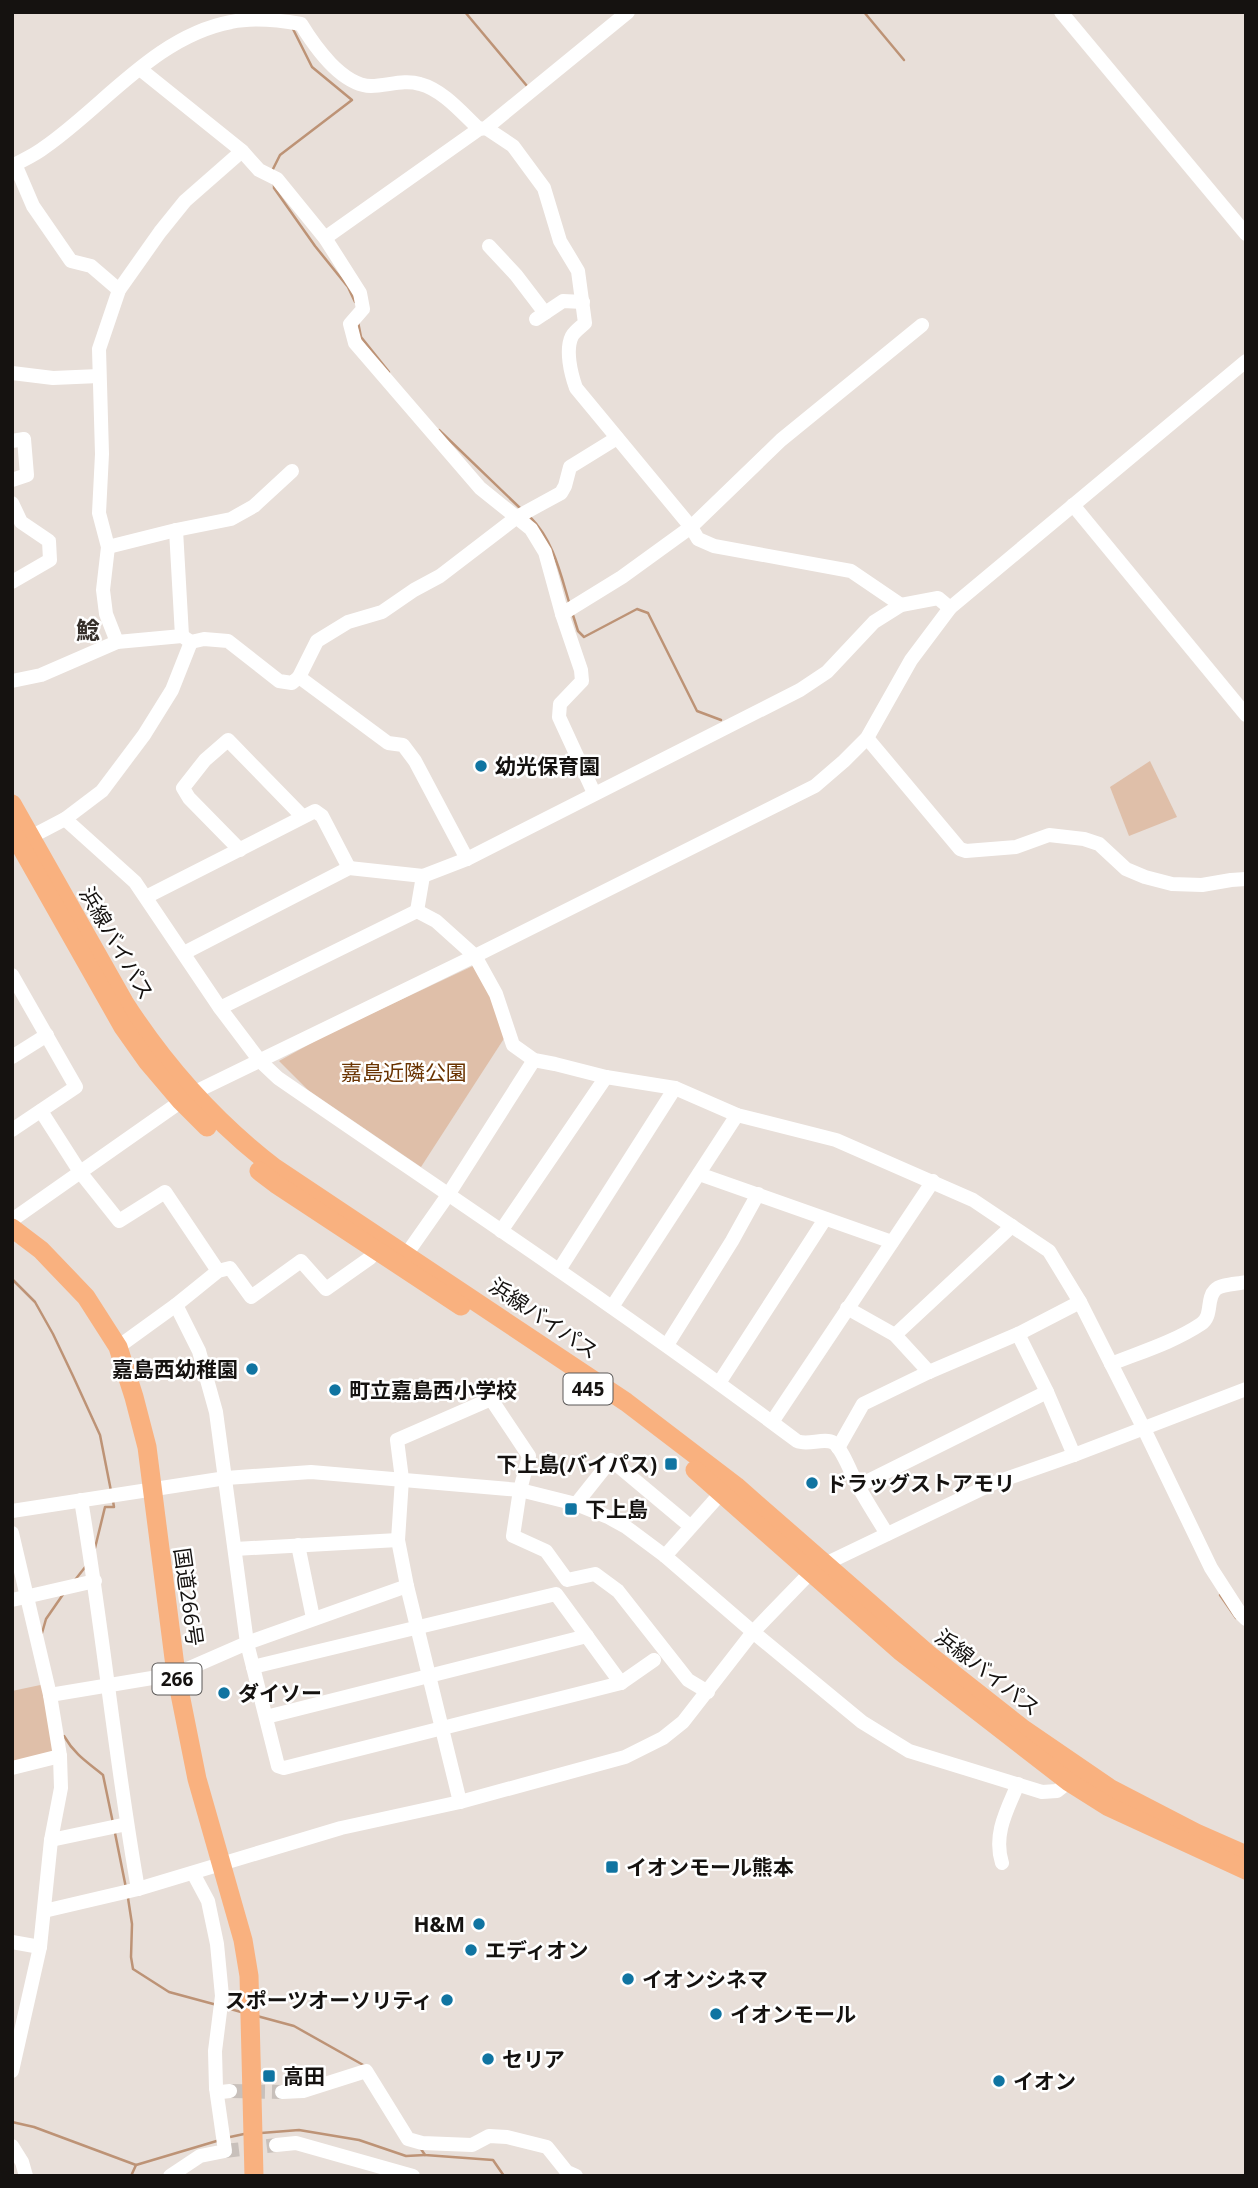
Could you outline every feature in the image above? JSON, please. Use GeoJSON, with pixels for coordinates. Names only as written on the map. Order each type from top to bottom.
{"type":"FeatureCollection","features":[{"type":"Feature","properties":{"kind":"highway","name":"浜線バイパス"},"geometry":{"type":"LineString","coordinates":[[12,804],[19,839],[122,1027],[147,1061],[187,1097],[231,1150],[276,1184],[402,1260],[729,1489],[817,1568],[900,1651],[1076,1777],[1107,1806],[1246,1870]]}},
{"type":"Feature","properties":{"kind":"highway","name":"国道266号"},"geometry":{"type":"LineString","coordinates":[[12,1228],[41,1250],[86,1297],[118,1347],[134,1397],[146,1447],[176,1674],[197,1779],[243,1940],[249,1976],[254,2176]]}},
{"type":"Feature","properties":{"kind":"highway","name":"浜線バイパス"},"geometry":{"type":"LineString","coordinates":[[1076,1777],[1111,1789],[1246,1855]]}},
{"type":"Feature","properties":{"kind":"street"},"geometry":{"type":"LineString","coordinates":[[325,238],[483,128],[628,12]]}},
{"type":"Feature","properties":{"kind":"street"},"geometry":{"type":"LineString","coordinates":[[1061,12],[1246,234]]}},
{"type":"Feature","properties":{"kind":"street"},"geometry":{"type":"LineString","coordinates":[[120,290],[91,266],[71,261],[33,206],[14,165],[44,148],[160,53],[208,29],[230,22],[247,20],[294,23],[334,67],[351,79],[362,85],[373,86],[411,82],[421,84],[439,93],[483,128],[513,146],[544,188],[560,241],[578,271],[584,323],[573,335],[570,344],[570,372],[576,388],[698,539],[713,546],[851,570],[901,605]]}},
{"type":"Feature","properties":{"kind":"street"},"geometry":{"type":"LineString","coordinates":[[140,69],[242,152],[258,170],[277,178],[325,238],[360,293],[363,309],[350,324],[355,343],[461,468],[480,488],[531,529],[545,552],[581,670],[582,681],[560,704],[559,717],[594,793]]}},
{"type":"Feature","properties":{"kind":"street"},"geometry":{"type":"LineString","coordinates":[[117,642],[106,614],[103,590],[108,547],[99,513],[102,454],[99,349],[120,290],[160,232],[185,201],[242,152]]}},
{"type":"Feature","properties":{"kind":"street"},"geometry":{"type":"LineString","coordinates":[[489,246],[516,275],[540,316],[563,301],[583,302]]}},
{"type":"Feature","properties":{"kind":"street"},"geometry":{"type":"LineString","coordinates":[[562,614],[622,577],[691,527],[781,440],[922,325]]}},
{"type":"Feature","properties":{"kind":"street"},"geometry":{"type":"LineString","coordinates":[[12,1220],[187,1097],[475,957],[816,786],[867,738],[911,660],[950,608],[1246,361]]}},
{"type":"Feature","properties":{"kind":"street"},"geometry":{"type":"LineString","coordinates":[[19,373],[53,377],[99,376]]}},
{"type":"Feature","properties":{"kind":"street"},"geometry":{"type":"LineString","coordinates":[[12,681],[41,675],[117,642],[204,639],[228,641],[279,681],[292,683],[299,677],[317,641],[348,622],[382,612],[440,576],[517,517],[561,493],[570,467],[617,438]]}},
{"type":"Feature","properties":{"kind":"street"},"geometry":{"type":"LineString","coordinates":[[12,441],[24,439],[27,475],[12,480]]}},
{"type":"Feature","properties":{"kind":"street"},"geometry":{"type":"LineString","coordinates":[[108,547],[231,519],[254,506],[292,471]]}},
{"type":"Feature","properties":{"kind":"street"},"geometry":{"type":"LineString","coordinates":[[12,503],[20,522],[49,541],[50,560],[12,582]]}},
{"type":"Feature","properties":{"kind":"street"},"geometry":{"type":"LineString","coordinates":[[1073,505],[1246,715]]}},
{"type":"Feature","properties":{"kind":"street"},"geometry":{"type":"LineString","coordinates":[[19,839],[65,819],[102,791],[144,735],[172,690],[186,639],[176,530]]}},
{"type":"Feature","properties":{"kind":"street"},"geometry":{"type":"LineString","coordinates":[[184,953],[349,868],[423,876],[467,859],[800,690],[827,672],[874,622],[901,605],[939,598],[950,608]]}},
{"type":"Feature","properties":{"kind":"street"},"geometry":{"type":"LineString","coordinates":[[299,677],[388,743],[403,745],[415,761],[467,859]]}},
{"type":"Feature","properties":{"kind":"street"},"geometry":{"type":"LineString","coordinates":[[867,738],[960,849],[966,851],[1016,847],[1049,835],[1084,839],[1099,844],[1126,869],[1172,884],[1202,885],[1246,879]]}},
{"type":"Feature","properties":{"kind":"street"},"geometry":{"type":"LineString","coordinates":[[240,850],[189,799],[183,788],[205,760],[228,740],[302,816]]}},
{"type":"Feature","properties":{"kind":"street"},"geometry":{"type":"LineString","coordinates":[[146,897],[315,811],[322,816],[349,868]]}},
{"type":"Feature","properties":{"kind":"street"},"geometry":{"type":"LineString","coordinates":[[65,819],[135,882],[220,1008],[260,1061],[278,1078],[667,1345],[796,1441],[804,1444],[828,1441],[833,1443],[887,1534]]}},
{"type":"Feature","properties":{"kind":"street"},"geometry":{"type":"LineString","coordinates":[[417,911],[423,876]]}},
{"type":"Feature","properties":{"kind":"street"},"geometry":{"type":"LineString","coordinates":[[417,911],[436,921],[475,957],[496,994],[513,1045],[534,1060],[606,1077],[675,1088],[737,1115],[836,1140],[973,1200],[1049,1251],[1080,1303],[1211,1568],[1246,1619]]}},
{"type":"Feature","properties":{"kind":"street"},"geometry":{"type":"LineString","coordinates":[[220,1008],[417,911]]}},
{"type":"Feature","properties":{"kind":"street"},"geometry":{"type":"LineString","coordinates":[[12,1130],[76,1087],[14,983]]}},
{"type":"Feature","properties":{"kind":"street"},"geometry":{"type":"LineString","coordinates":[[12,1057],[47,1035]]}},
{"type":"Feature","properties":{"kind":"street"},"geometry":{"type":"LineString","coordinates":[[402,1260],[534,1060]]}},
{"type":"Feature","properties":{"kind":"street"},"geometry":{"type":"LineString","coordinates":[[501,1231],[606,1077]]}},
{"type":"Feature","properties":{"kind":"street"},"geometry":{"type":"LineString","coordinates":[[559,1270],[675,1088]]}},
{"type":"Feature","properties":{"kind":"street"},"geometry":{"type":"LineString","coordinates":[[41,1111],[80,1172],[118,1221],[165,1192],[218,1271]]}},
{"type":"Feature","properties":{"kind":"street"},"geometry":{"type":"LineString","coordinates":[[612,1307],[737,1115]]}},
{"type":"Feature","properties":{"kind":"street"},"geometry":{"type":"LineString","coordinates":[[699,1174],[892,1242]]}},
{"type":"Feature","properties":{"kind":"street"},"geometry":{"type":"LineString","coordinates":[[772,1422],[933,1181]]}},
{"type":"Feature","properties":{"kind":"street"},"geometry":{"type":"LineString","coordinates":[[667,1345],[758,1194]]}},
{"type":"Feature","properties":{"kind":"street"},"geometry":{"type":"LineString","coordinates":[[719,1382],[825,1219]]}},
{"type":"Feature","properties":{"kind":"street"},"geometry":{"type":"LineString","coordinates":[[895,1335],[1012,1226]]}},
{"type":"Feature","properties":{"kind":"street"},"geometry":{"type":"LineString","coordinates":[[118,1347],[176,1306],[218,1271],[230,1268],[251,1297],[301,1261],[326,1289],[370,1258]]}},
{"type":"Feature","properties":{"kind":"street"},"geometry":{"type":"LineString","coordinates":[[1111,1364],[1158,1346],[1203,1323],[1210,1311],[1213,1292],[1217,1288],[1246,1282]]}},
{"type":"Feature","properties":{"kind":"street"},"geometry":{"type":"LineString","coordinates":[[838,1448],[863,1404],[1080,1303]]}},
{"type":"Feature","properties":{"kind":"street"},"geometry":{"type":"LineString","coordinates":[[176,1306],[199,1351],[216,1412],[247,1643],[278,1766],[284,1769],[621,1683],[654,1660]]}},
{"type":"Feature","properties":{"kind":"street"},"geometry":{"type":"LineString","coordinates":[[847,1308],[895,1335],[929,1372]]}},
{"type":"Feature","properties":{"kind":"street"},"geometry":{"type":"LineString","coordinates":[[1018,1334],[1074,1455]]}},
{"type":"Feature","properties":{"kind":"street"},"geometry":{"type":"LineString","coordinates":[[44,1911],[138,1889],[341,1828],[460,1802],[625,1758],[663,1738],[683,1723],[753,1632],[817,1568],[994,1483],[1246,1389]]}},
{"type":"Feature","properties":{"kind":"street"},"geometry":{"type":"LineString","coordinates":[[858,1486],[1047,1392]]}},
{"type":"Feature","properties":{"kind":"street"},"geometry":{"type":"LineString","coordinates":[[460,1802],[398,1540],[402,1479],[397,1440],[491,1399],[529,1456],[520,1490],[513,1536],[546,1551],[568,1580],[595,1574],[618,1591],[688,1680],[708,1692]]}},
{"type":"Feature","properties":{"kind":"street"},"geometry":{"type":"LineString","coordinates":[[576,1504],[611,1461],[690,1526]]}},
{"type":"Feature","properties":{"kind":"street"},"geometry":{"type":"LineString","coordinates":[[12,1511],[226,1478],[312,1472],[520,1490],[576,1504],[626,1527],[665,1556],[862,1722],[909,1751],[1049,1792],[1057,1791],[1076,1777]]}},
{"type":"Feature","properties":{"kind":"street"},"geometry":{"type":"LineString","coordinates":[[665,1556],[690,1526],[729,1489]]}},
{"type":"Feature","properties":{"kind":"street"},"geometry":{"type":"LineString","coordinates":[[81,1500],[95,1581],[138,1889]]}},
{"type":"Feature","properties":{"kind":"street"},"geometry":{"type":"LineString","coordinates":[[12,1533],[20,1599],[50,1695],[60,1756],[61,1788],[51,1840],[40,1947],[12,2071]]}},
{"type":"Feature","properties":{"kind":"street"},"geometry":{"type":"LineString","coordinates":[[235,1549],[398,1540]]}},
{"type":"Feature","properties":{"kind":"street"},"geometry":{"type":"LineString","coordinates":[[298,1545],[313,1618]]}},
{"type":"Feature","properties":{"kind":"street"},"geometry":{"type":"LineString","coordinates":[[20,1599],[95,1581]]}},
{"type":"Feature","properties":{"kind":"street"},"geometry":{"type":"LineString","coordinates":[[50,1695],[176,1674],[247,1643],[407,1586]]}},
{"type":"Feature","properties":{"kind":"street"},"geometry":{"type":"LineString","coordinates":[[253,1667],[556,1594],[621,1683]]}},
{"type":"Feature","properties":{"kind":"street"},"geometry":{"type":"LineString","coordinates":[[266,1717],[587,1636]]}},
{"type":"Feature","properties":{"kind":"street"},"geometry":{"type":"LineString","coordinates":[[12,1768],[60,1756]]}},
{"type":"Feature","properties":{"kind":"street"},"geometry":{"type":"LineString","coordinates":[[1002,1863],[998,1840],[1002,1821],[1018,1784]]}},
{"type":"Feature","properties":{"kind":"street"},"geometry":{"type":"LineString","coordinates":[[51,1840],[127,1824]]}},
{"type":"Feature","properties":{"kind":"street"},"geometry":{"type":"LineString","coordinates":[[170,2176],[200,2156],[225,2151],[223,2090],[215,2051],[222,1996],[220,1970],[208,1901],[193,1872]]}},
{"type":"Feature","properties":{"kind":"street"},"geometry":{"type":"LineString","coordinates":[[12,1942],[40,1947]]}},
{"type":"Feature","properties":{"kind":"street"},"geometry":{"type":"LineString","coordinates":[[282,2092],[303,2091],[366,2071],[408,2139],[422,2143],[472,2145],[489,2136],[507,2137],[547,2147],[567,2172],[576,2176]]}},
{"type":"Feature","properties":{"kind":"street"},"geometry":{"type":"LineString","coordinates":[[276,2145],[296,2143],[413,2176]]}},
{"type":"Feature","properties":{"kind":"street"},"geometry":{"type":"LineString","coordinates":[[12,2146],[22,2162],[26,2176]]}},
{"type":"Feature","properties":{"kind":"green space"},"geometry":{"type":"Polygon","coordinates":[[[1150,761],[1177,817],[1129,836],[1110,787],[1150,761]]]}},
{"type":"Feature","properties":{"kind":"green space","name":"嘉島近隣公園"},"geometry":{"type":"Polygon","coordinates":[[[475,965],[492,996],[505,1037],[421,1167],[308,1090],[279,1061],[328,1034],[475,965]]]}},
{"type":"Feature","properties":{"kind":"green space"},"geometry":{"type":"Polygon","coordinates":[[[45,1684],[58,1756],[12,1766],[12,1691],[45,1684]]]}},
{"type":"Feature","properties":{"kind":"waterway"},"geometry":{"type":"LineString","coordinates":[[465,12],[527,86]]}},
{"type":"Feature","properties":{"kind":"waterway"},"geometry":{"type":"LineString","coordinates":[[864,12],[904,60]]}},
{"type":"Feature","properties":{"kind":"waterway"},"geometry":{"type":"LineString","coordinates":[[272,171],[280,155],[352,100],[312,67],[293,29]]}},
{"type":"Feature","properties":{"kind":"waterway"},"geometry":{"type":"LineString","coordinates":[[274,184],[274,188],[315,246],[348,287],[355,302]]}},
{"type":"Feature","properties":{"kind":"waterway"},"geometry":{"type":"LineString","coordinates":[[358,322],[361,337],[389,372]]}},
{"type":"Feature","properties":{"kind":"waterway"},"geometry":{"type":"LineString","coordinates":[[439,430],[520,508]]}},
{"type":"Feature","properties":{"kind":"waterway"},"geometry":{"type":"LineString","coordinates":[[530,517],[550,546],[569,602]]}},
{"type":"Feature","properties":{"kind":"waterway"},"geometry":{"type":"LineString","coordinates":[[572,612],[578,631],[584,637],[637,609],[648,613],[697,711],[721,720]]}},
{"type":"Feature","properties":{"kind":"waterway"},"geometry":{"type":"LineString","coordinates":[[12,1279],[35,1302],[73,1376],[100,1435],[111,1491]]}},
{"type":"Feature","properties":{"kind":"waterway"},"geometry":{"type":"LineString","coordinates":[[95,1548],[105,1507],[114,1507],[113,1501]]}},
{"type":"Feature","properties":{"kind":"waterway"},"geometry":{"type":"LineString","coordinates":[[75,1580],[86,1566]]}},
{"type":"Feature","properties":{"kind":"waterway"},"geometry":{"type":"LineString","coordinates":[[42,1633],[46,1619],[64,1593]]}},
{"type":"Feature","properties":{"kind":"waterway"},"geometry":{"type":"LineString","coordinates":[[1220,1595],[1236,1618]]}},
{"type":"Feature","properties":{"kind":"waterway"},"geometry":{"type":"LineString","coordinates":[[64,1736],[77,1753],[103,1775],[113,1823]]}},
{"type":"Feature","properties":{"kind":"waterway"},"geometry":{"type":"LineString","coordinates":[[115,1833],[126,1888]]}},
{"type":"Feature","properties":{"kind":"waterway"},"geometry":{"type":"LineString","coordinates":[[128,1898],[132,1924],[133,1969],[169,1992],[217,2005]]}},
{"type":"Feature","properties":{"kind":"waterway"},"geometry":{"type":"LineString","coordinates":[[227,2008],[241,2012]]}},
{"type":"Feature","properties":{"kind":"waterway"},"geometry":{"type":"LineString","coordinates":[[257,2016],[294,2026],[365,2066]]}},
{"type":"Feature","properties":{"kind":"waterway"},"geometry":{"type":"LineString","coordinates":[[12,2122],[34,2127],[136,2165],[220,2140]]}},
{"type":"Feature","properties":{"kind":"waterway"},"geometry":{"type":"LineString","coordinates":[[261,2133],[299,2130],[359,2140],[406,2156],[425,2155]]}},
{"type":"Feature","properties":{"kind":"waterway"},"geometry":{"type":"LineString","coordinates":[[230,2137],[244,2134]]}},
{"type":"Feature","properties":{"kind":"waterway"},"geometry":{"type":"LineString","coordinates":[[421,2149],[425,2155],[493,2160],[504,2176]]}},
{"type":"Feature","properties":{"kind":"waterway"},"geometry":{"type":"LineString","coordinates":[[131,2176],[136,2165]]}},
{"type":"Feature","properties":{"kind":"waterway"},"geometry":{"type":"LineString","coordinates":[[47,2176],[66,2176]]}},
{"type":"Feature","properties":{"kind":"tunnel"},"geometry":{"type":"LineString","coordinates":[[230,2091],[282,2092]]}},
{"type":"Feature","properties":{"kind":"tunnel"},"geometry":{"type":"LineString","coordinates":[[225,2151],[276,2145]]}},
{"type":"Feature","properties":{"kind":"place","name":"幼光保育園"},"geometry":{"type":"Point","coordinates":[481,766]}},
{"type":"Feature","properties":{"kind":"place","name":"嘉島西幼稚園"},"geometry":{"type":"Point","coordinates":[252,1369]}},
{"type":"Feature","properties":{"kind":"place","name":"町立嘉島西小学校"},"geometry":{"type":"Point","coordinates":[335,1390]}},
{"type":"Feature","properties":{"kind":"place","name":"下上島(バイパス)"},"geometry":{"type":"Point","coordinates":[671,1464]}},
{"type":"Feature","properties":{"kind":"place","name":"ドラッグストアモリ"},"geometry":{"type":"Point","coordinates":[812,1483]}},
{"type":"Feature","properties":{"kind":"place","name":"下上島"},"geometry":{"type":"Point","coordinates":[571,1509]}},
{"type":"Feature","properties":{"kind":"place","name":"ダイソー"},"geometry":{"type":"Point","coordinates":[224,1693]}},
{"type":"Feature","properties":{"kind":"place","name":"イオンモール熊本"},"geometry":{"type":"Point","coordinates":[612,1867]}},
{"type":"Feature","properties":{"kind":"place","name":"H&M"},"geometry":{"type":"Point","coordinates":[479,1924]}},
{"type":"Feature","properties":{"kind":"place","name":"エディオン"},"geometry":{"type":"Point","coordinates":[471,1950]}},
{"type":"Feature","properties":{"kind":"place","name":"イオンシネマ"},"geometry":{"type":"Point","coordinates":[628,1979]}},
{"type":"Feature","properties":{"kind":"place","name":"スポーツオーソリティ"},"geometry":{"type":"Point","coordinates":[447,2000]}},
{"type":"Feature","properties":{"kind":"place","name":"イオンモール"},"geometry":{"type":"Point","coordinates":[716,2014]}},
{"type":"Feature","properties":{"kind":"place","name":"セリア"},"geometry":{"type":"Point","coordinates":[488,2059]}},
{"type":"Feature","properties":{"kind":"place","name":"高田"},"geometry":{"type":"Point","coordinates":[269,2076]}},
{"type":"Feature","properties":{"kind":"place","name":"イオン"},"geometry":{"type":"Point","coordinates":[999,2081]}},
{"type":"Feature","properties":{"kind":"district","name":"鯰"},"geometry":{"type":"Point","coordinates":[88,629]}}]}
